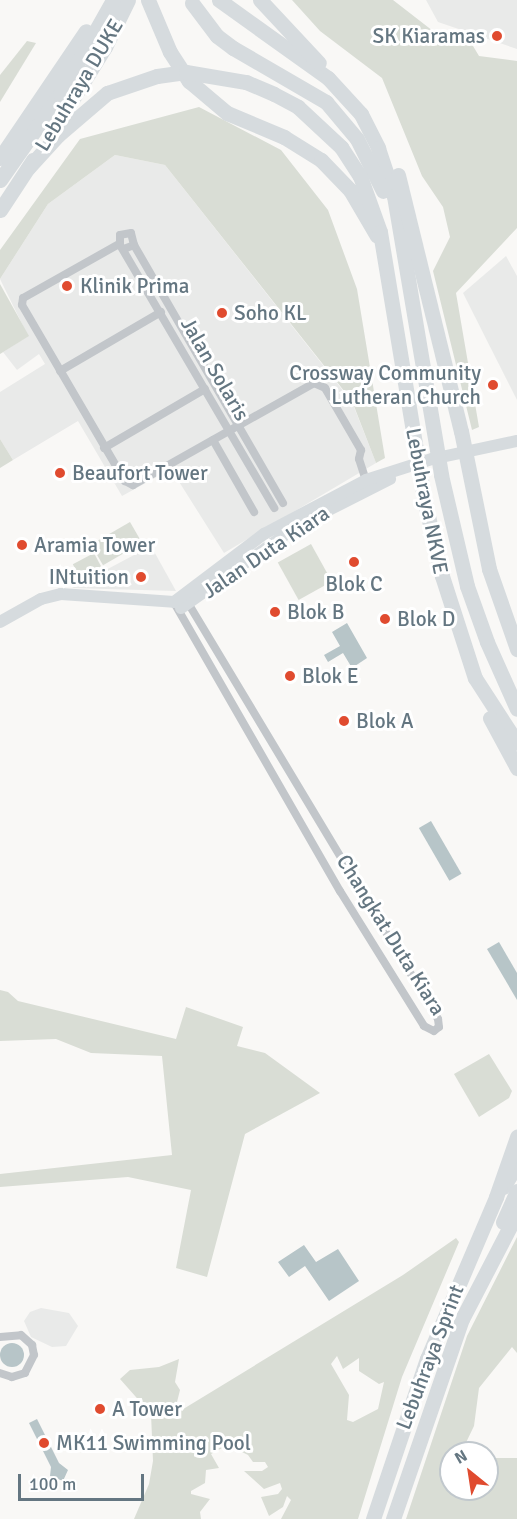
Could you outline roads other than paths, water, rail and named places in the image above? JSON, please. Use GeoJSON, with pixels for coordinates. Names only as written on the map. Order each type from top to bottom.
{"type":"FeatureCollection","features":[{"type":"Feature","properties":{"kind":"highway"},"geometry":{"type":"LineString","coordinates":[[0,158],[50,86],[102,0]]}},
{"type":"Feature","properties":{"kind":"highway","name":"Lebuhraya DUKE"},"geometry":{"type":"LineString","coordinates":[[0,180],[60,94],[113,0]]}},
{"type":"Feature","properties":{"kind":"highway","name":"Lebuhraya DUKE"},"geometry":{"type":"LineString","coordinates":[[28,168],[79,91],[128,0]]}},
{"type":"Feature","properties":{"kind":"highway"},"geometry":{"type":"LineString","coordinates":[[148,0],[178,67],[202,94],[241,121],[284,136],[311,153],[342,180],[382,244]]}},
{"type":"Feature","properties":{"kind":"highway"},"geometry":{"type":"LineString","coordinates":[[219,0],[328,78]]}},
{"type":"Feature","properties":{"kind":"highway"},"geometry":{"type":"LineString","coordinates":[[260,0],[312,53],[328,78],[361,114],[378,148],[394,196],[399,235]]}},
{"type":"Feature","properties":{"kind":"highway"},"geometry":{"type":"LineString","coordinates":[[192,3],[217,36],[310,90],[343,120],[375,169],[399,235]]}},
{"type":"Feature","properties":{"kind":"highway","name":"Lebuhraya NKVE"},"geometry":{"type":"LineString","coordinates":[[28,168],[81,113],[115,90],[157,76],[186,72],[246,82],[298,107],[341,147],[372,203],[382,244],[432,541],[475,678],[517,743]]}},
{"type":"Feature","properties":{"kind":"highway"},"geometry":{"type":"LineString","coordinates":[[378,148],[393,164],[405,196],[461,431],[489,569],[517,649]]}},
{"type":"Feature","properties":{"kind":"highway"},"geometry":{"type":"LineString","coordinates":[[0,210],[28,168]]}},
{"type":"Feature","properties":{"kind":"highway","name":"Lebuhraya NKVE"},"geometry":{"type":"LineString","coordinates":[[399,235],[441,475],[476,613],[517,709]]}},
{"type":"Feature","properties":{"kind":"highway"},"geometry":{"type":"LineString","coordinates":[[475,678],[489,717],[517,768]]}},
{"type":"Feature","properties":{"kind":"highway"},"geometry":{"type":"LineString","coordinates":[[496,1197],[517,1137]]}},
{"type":"Feature","properties":{"kind":"highway"},"geometry":{"type":"LineString","coordinates":[[496,1197],[517,1165]]}},
{"type":"Feature","properties":{"kind":"highway"},"geometry":{"type":"LineString","coordinates":[[486,1267],[517,1191]]}},
{"type":"Feature","properties":{"kind":"highway","name":"Lebuhraya Sprint"},"geometry":{"type":"LineString","coordinates":[[373,1519],[427,1359],[496,1197]]}},
{"type":"Feature","properties":{"kind":"highway"},"geometry":{"type":"LineString","coordinates":[[486,1267],[517,1213]]}},
{"type":"Feature","properties":{"kind":"highway","name":"Lebuhraya Sprint"},"geometry":{"type":"LineString","coordinates":[[393,1519],[429,1404],[486,1267]]}},
{"type":"Feature","properties":{"kind":"main road","name":"Jalan Duta Kiara"},"geometry":{"type":"LineString","coordinates":[[178,603],[291,525],[366,480],[517,441]]}},
{"type":"Feature","properties":{"kind":"main road","name":"Jalan Duta Kiara"},"geometry":{"type":"LineString","coordinates":[[291,525],[395,476],[400,470]]}},
{"type":"Feature","properties":{"kind":"main road"},"geometry":{"type":"LineString","coordinates":[[0,622],[52,595],[178,603]]}},
{"type":"Feature","properties":{"kind":"street"},"geometry":{"type":"LineString","coordinates":[[122,246],[120,235],[128,232],[134,237],[134,245],[122,246],[23,298],[22,305],[120,475],[133,485],[314,382],[325,388],[361,450],[359,459],[366,480]]}},
{"type":"Feature","properties":{"kind":"street","name":"Jalan Solaris"},"geometry":{"type":"LineString","coordinates":[[134,245],[283,503]]}},
{"type":"Feature","properties":{"kind":"street","name":"Jalan Solaris"},"geometry":{"type":"LineString","coordinates":[[122,246],[274,508]]}},
{"type":"Feature","properties":{"kind":"street"},"geometry":{"type":"LineString","coordinates":[[60,371],[161,312]]}},
{"type":"Feature","properties":{"kind":"street"},"geometry":{"type":"LineString","coordinates":[[104,448],[205,389]]}},
{"type":"Feature","properties":{"kind":"street"},"geometry":{"type":"LineString","coordinates":[[213,440],[254,512]]}},
{"type":"Feature","properties":{"kind":"street","name":"Changkat Duta Kiara"},"geometry":{"type":"LineString","coordinates":[[178,603],[438,1018],[439,1027],[434,1031],[424,1026],[337,885],[178,603]]}},
{"type":"Feature","properties":{"kind":"street"},"geometry":{"type":"LineString","coordinates":[[0,1337],[21,1335],[32,1345],[34,1355],[25,1373],[12,1377],[0,1373]]}},
{"type":"Feature","properties":{"kind":"place","name":"SK Kiaramas"},"geometry":{"type":"Point","coordinates":[497,36]}},
{"type":"Feature","properties":{"kind":"place","name":"Klinik Prima"},"geometry":{"type":"Point","coordinates":[67,286]}},
{"type":"Feature","properties":{"kind":"place","name":"Soho KL"},"geometry":{"type":"Point","coordinates":[222,313]}},
{"type":"Feature","properties":{"kind":"place","name":"Crossway Community Lutheran Church"},"geometry":{"type":"Point","coordinates":[493,385]}},
{"type":"Feature","properties":{"kind":"place","name":"Beaufort Tower"},"geometry":{"type":"Point","coordinates":[60,473]}},
{"type":"Feature","properties":{"kind":"place","name":"Aramia Tower"},"geometry":{"type":"Point","coordinates":[22,545]}},
{"type":"Feature","properties":{"kind":"place","name":"Blok C"},"geometry":{"type":"Point","coordinates":[354,562]}},
{"type":"Feature","properties":{"kind":"place","name":"INtuition"},"geometry":{"type":"Point","coordinates":[141,577]}},
{"type":"Feature","properties":{"kind":"place","name":"Blok B"},"geometry":{"type":"Point","coordinates":[275,612]}},
{"type":"Feature","properties":{"kind":"place","name":"Blok D"},"geometry":{"type":"Point","coordinates":[385,619]}},
{"type":"Feature","properties":{"kind":"place","name":"Blok E"},"geometry":{"type":"Point","coordinates":[290,676]}},
{"type":"Feature","properties":{"kind":"place","name":"Blok A"},"geometry":{"type":"Point","coordinates":[344,721]}},
{"type":"Feature","properties":{"kind":"place","name":"A Tower"},"geometry":{"type":"Point","coordinates":[100,1409]}},
{"type":"Feature","properties":{"kind":"place","name":"MK11 Swimming Pool"},"geometry":{"type":"Point","coordinates":[44,1443]}}]}
